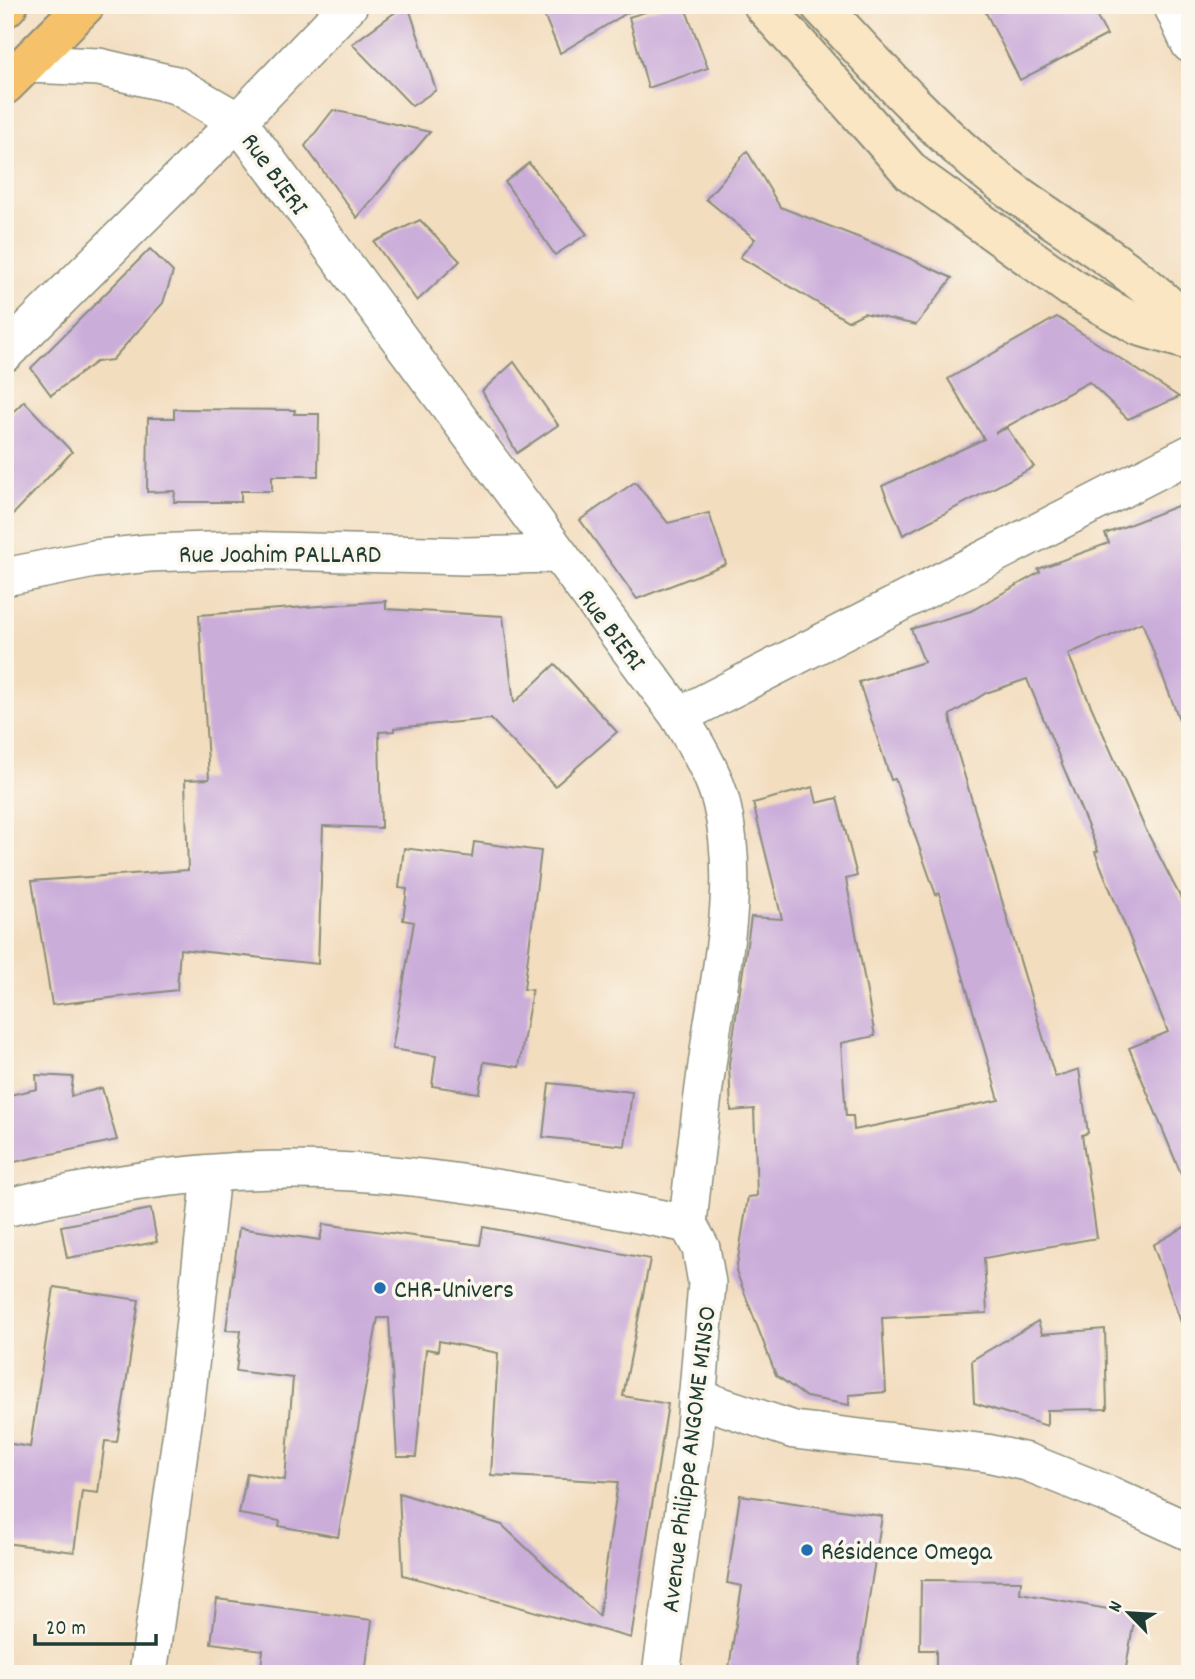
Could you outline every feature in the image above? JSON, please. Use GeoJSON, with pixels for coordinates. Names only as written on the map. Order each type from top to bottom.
{"type":"FeatureCollection","features":[{"type":"Feature","properties":{"kind":"highway"},"geometry":{"type":"LineString","coordinates":[[16,74],[85,5]]}},
{"type":"Feature","properties":{"kind":"main road"},"geometry":{"type":"LineString","coordinates":[[763,5],[912,173],[1072,288],[1139,326],[1190,341]]}},
{"type":"Feature","properties":{"kind":"main road"},"geometry":{"type":"LineString","coordinates":[[820,5],[975,162],[1110,256],[1163,298],[1190,328]]}},
{"type":"Feature","properties":{"kind":"street"},"geometry":{"type":"LineString","coordinates":[[5,354],[238,121],[349,5]]}},
{"type":"Feature","properties":{"kind":"street"},"geometry":{"type":"LineString","coordinates":[[1172,5],[1190,44]]}},
{"type":"Feature","properties":{"kind":"street"},"geometry":{"type":"LineString","coordinates":[[16,74],[99,68],[176,85],[238,121]]}},
{"type":"Feature","properties":{"kind":"street","name":"Rue BIERI"},"geometry":{"type":"LineString","coordinates":[[238,121],[556,554],[679,716],[707,764],[720,801],[731,869],[724,948],[695,1148],[688,1224]]}},
{"type":"Feature","properties":{"kind":"street"},"geometry":{"type":"LineString","coordinates":[[679,716],[1190,454]]}},
{"type":"Feature","properties":{"kind":"street","name":"Rue Joahim PALLARD"},"geometry":{"type":"LineString","coordinates":[[5,577],[94,559],[149,553],[238,550],[466,556],[556,554]]}},
{"type":"Feature","properties":{"kind":"street"},"geometry":{"type":"LineString","coordinates":[[5,1208],[103,1186],[211,1175],[351,1171],[533,1192],[688,1224]]}},
{"type":"Feature","properties":{"kind":"street"},"geometry":{"type":"LineString","coordinates":[[148,1674],[186,1402],[211,1175]]}},
{"type":"Feature","properties":{"kind":"street","name":"Avenue Philippe ANGOME MINSO"},"geometry":{"type":"LineString","coordinates":[[661,1674],[697,1398],[707,1283],[701,1248],[688,1224]]}},
{"type":"Feature","properties":{"kind":"street"},"geometry":{"type":"LineString","coordinates":[[697,1398],[794,1430],[988,1453],[1027,1462],[1112,1496],[1190,1532]]}},
{"type":"Feature","properties":{"kind":"building"},"geometry":{"type":"Polygon","coordinates":[[[408,5],[436,90],[412,106],[352,44],[408,5]]]}},
{"type":"Feature","properties":{"kind":"building"},"geometry":{"type":"Polygon","coordinates":[[[540,5],[640,5],[560,53],[540,5]]]}},
{"type":"Feature","properties":{"kind":"building"},"geometry":{"type":"Polygon","coordinates":[[[668,5],[684,5],[708,68],[648,88],[629,17],[668,5]]]}},
{"type":"Feature","properties":{"kind":"building"},"geometry":{"type":"Polygon","coordinates":[[[982,5],[1090,5],[1107,35],[1020,80],[982,5]]]}},
{"type":"Feature","properties":{"kind":"building"},"geometry":{"type":"Polygon","coordinates":[[[333,110],[430,132],[357,218],[305,146],[333,110]]]}},
{"type":"Feature","properties":{"kind":"building"},"geometry":{"type":"Polygon","coordinates":[[[747,151],[780,207],[896,252],[952,278],[916,325],[864,313],[848,321],[740,257],[755,239],[706,199],[747,151]]]}},
{"type":"Feature","properties":{"kind":"building"},"geometry":{"type":"Polygon","coordinates":[[[529,163],[587,234],[555,255],[505,182],[529,163]]]}},
{"type":"Feature","properties":{"kind":"building"},"geometry":{"type":"Polygon","coordinates":[[[420,220],[460,261],[417,301],[374,242],[420,220]]]}},
{"type":"Feature","properties":{"kind":"building"},"geometry":{"type":"Polygon","coordinates":[[[150,249],[173,272],[163,303],[112,360],[96,362],[51,395],[31,368],[150,249]]]}},
{"type":"Feature","properties":{"kind":"building"},"geometry":{"type":"Polygon","coordinates":[[[1057,317],[1179,397],[1128,419],[1089,382],[995,433],[1007,428],[1034,467],[903,535],[882,486],[984,439],[948,379],[1057,317]]]}},
{"type":"Feature","properties":{"kind":"building"},"geometry":{"type":"Polygon","coordinates":[[[514,362],[558,425],[517,453],[482,391],[514,362]]]}},
{"type":"Feature","properties":{"kind":"building"},"geometry":{"type":"Polygon","coordinates":[[[24,401],[72,452],[5,523],[5,420],[24,401]]]}},
{"type":"Feature","properties":{"kind":"building"},"geometry":{"type":"Polygon","coordinates":[[[174,409],[295,410],[294,414],[319,414],[318,476],[272,476],[272,491],[241,491],[241,502],[174,502],[175,491],[147,492],[148,418],[174,418],[174,409]]]}},
{"type":"Feature","properties":{"kind":"building"},"geometry":{"type":"Polygon","coordinates":[[[635,482],[668,523],[709,513],[726,564],[637,599],[580,520],[635,482]]]}},
{"type":"Feature","properties":{"kind":"building"},"geometry":{"type":"Polygon","coordinates":[[[1190,501],[1190,739],[1187,740],[1142,622],[1068,654],[1144,826],[1190,916],[1190,1196],[1129,1048],[1168,1032],[1095,852],[1098,851],[1027,679],[986,693],[950,715],[955,744],[1055,1077],[1079,1069],[1088,1133],[1082,1135],[1097,1238],[984,1258],[987,1313],[882,1318],[886,1392],[849,1395],[849,1405],[806,1397],[776,1375],[736,1271],[748,1197],[757,1196],[754,1109],[731,1111],[729,1064],[751,917],[782,919],[753,803],[813,787],[817,803],[837,798],[857,876],[846,879],[875,1036],[841,1043],[846,1116],[853,1116],[854,1130],[999,1100],[939,893],[936,895],[895,779],[891,780],[859,682],[924,662],[911,629],[971,611],[1040,572],[1038,569],[1109,543],[1105,534],[1190,501]]]}},
{"type":"Feature","properties":{"kind":"building"},"geometry":{"type":"Polygon","coordinates":[[[386,601],[386,609],[503,616],[514,703],[555,664],[617,732],[555,786],[491,719],[394,728],[394,731],[379,732],[381,828],[323,826],[318,964],[180,949],[177,990],[52,1005],[32,881],[188,870],[185,780],[209,779],[199,615],[386,601]]]}},
{"type":"Feature","properties":{"kind":"building"},"geometry":{"type":"Polygon","coordinates":[[[474,842],[541,851],[524,989],[532,990],[519,1067],[484,1062],[479,1093],[432,1086],[436,1056],[392,1049],[414,922],[403,920],[407,889],[399,888],[404,848],[472,857],[474,842]]]}},
{"type":"Feature","properties":{"kind":"building"},"geometry":{"type":"Polygon","coordinates":[[[36,1075],[73,1077],[71,1096],[102,1088],[117,1140],[5,1164],[5,1096],[37,1089],[36,1075]]]}},
{"type":"Feature","properties":{"kind":"building"},"geometry":{"type":"Polygon","coordinates":[[[549,1083],[632,1092],[625,1146],[543,1137],[549,1083]]]}},
{"type":"Feature","properties":{"kind":"building"},"geometry":{"type":"Polygon","coordinates":[[[151,1209],[157,1242],[67,1258],[61,1226],[151,1209]]]}},
{"type":"Feature","properties":{"kind":"building"},"geometry":{"type":"Polygon","coordinates":[[[323,1224],[480,1245],[483,1227],[650,1259],[623,1396],[668,1404],[631,1638],[403,1575],[399,1493],[502,1525],[599,1616],[618,1482],[491,1475],[498,1353],[439,1341],[438,1351],[426,1349],[416,1457],[397,1457],[389,1318],[378,1318],[338,1537],[279,1526],[280,1521],[239,1514],[247,1473],[285,1480],[293,1378],[236,1371],[241,1331],[226,1330],[239,1228],[320,1240],[323,1224]]]}},
{"type":"Feature","properties":{"kind":"building"},"geometry":{"type":"Polygon","coordinates":[[[1190,1224],[1190,1335],[1186,1336],[1153,1245],[1190,1224]]]}},
{"type":"Feature","properties":{"kind":"building"},"geometry":{"type":"Polygon","coordinates":[[[54,1287],[139,1300],[117,1442],[105,1441],[98,1493],[82,1491],[74,1552],[5,1543],[5,1443],[30,1447],[54,1287]]]}},
{"type":"Feature","properties":{"kind":"building"},"geometry":{"type":"Polygon","coordinates":[[[1038,1321],[1042,1334],[1105,1329],[1107,1409],[1047,1410],[1047,1426],[974,1403],[972,1360],[1038,1321]]]}},
{"type":"Feature","properties":{"kind":"building"},"geometry":{"type":"Polygon","coordinates":[[[740,1495],[882,1516],[857,1674],[728,1674],[742,1586],[727,1583],[740,1495]]]}},
{"type":"Feature","properties":{"kind":"building"},"geometry":{"type":"Polygon","coordinates":[[[921,1580],[1021,1581],[1020,1593],[1135,1614],[1125,1674],[936,1674],[936,1650],[920,1650],[921,1580]]]}},
{"type":"Feature","properties":{"kind":"building"},"geometry":{"type":"Polygon","coordinates":[[[217,1599],[372,1620],[365,1674],[260,1674],[263,1650],[211,1643],[217,1599]]]}},
{"type":"Feature","properties":{"kind":"place","name":"CHR-Univers"},"geometry":{"type":"Point","coordinates":[380,1288]}},
{"type":"Feature","properties":{"kind":"place","name":"Résidence Omega"},"geometry":{"type":"Point","coordinates":[807,1550]}}]}
